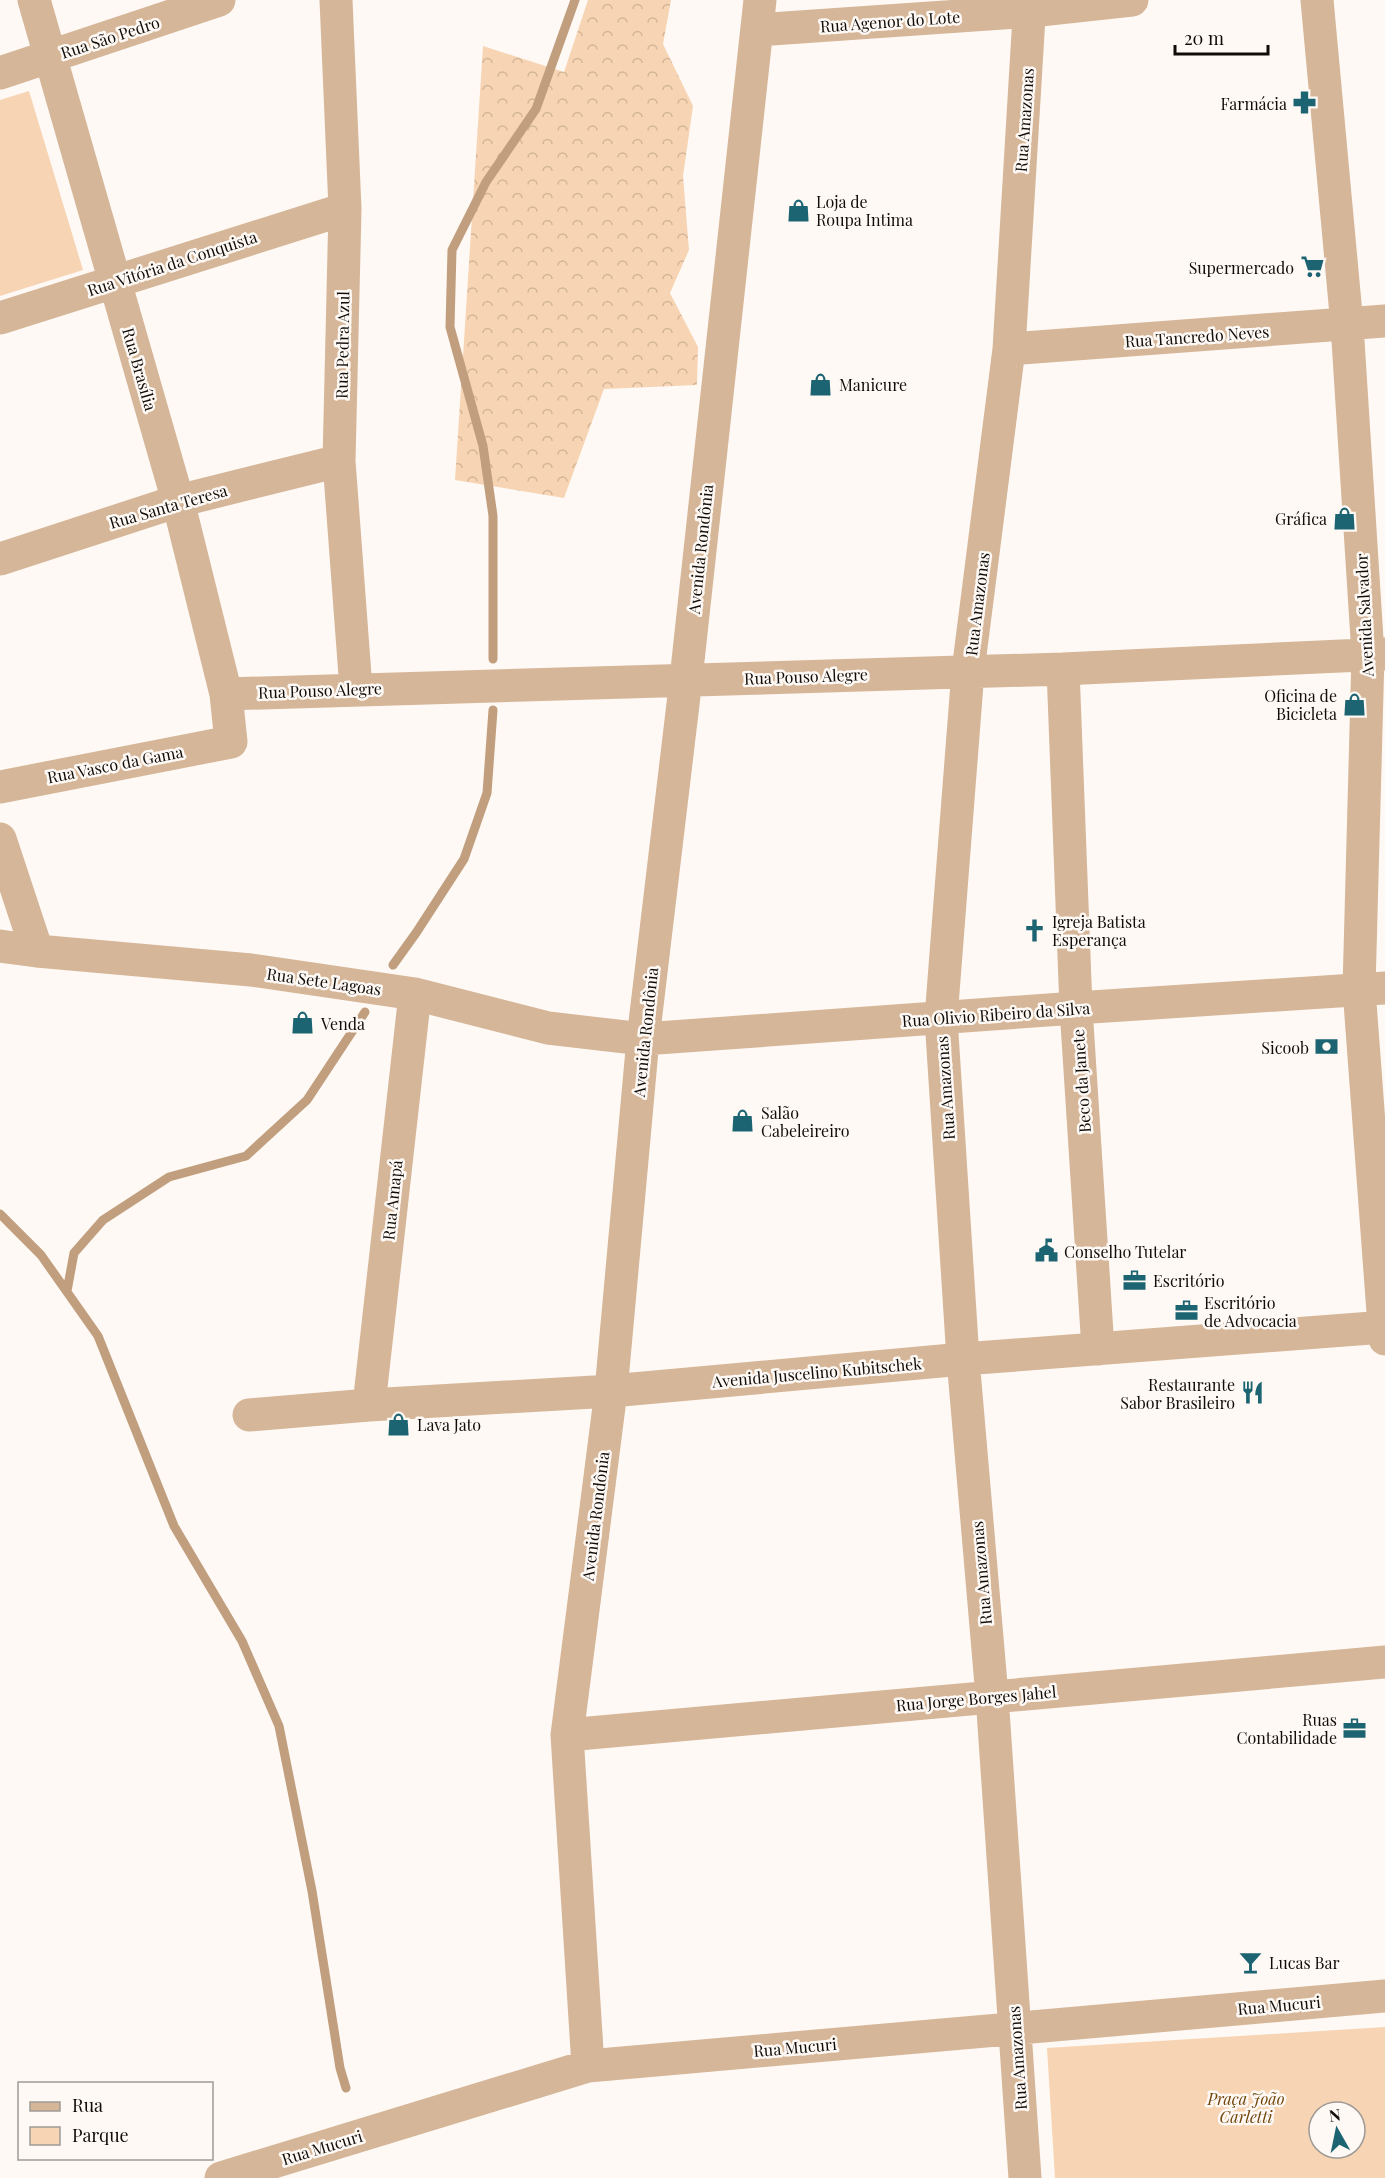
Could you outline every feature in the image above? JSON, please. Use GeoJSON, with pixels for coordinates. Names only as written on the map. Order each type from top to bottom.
{"type":"FeatureCollection","features":[{"type":"Feature","properties":{"kind":"street","name":"Rua Brasília"},"geometry":{"type":"LineString","coordinates":[[34,0],[52,56],[178,501],[226,693],[231,742]]}},
{"type":"Feature","properties":{"kind":"street","name":"Rua São Pedro"},"geometry":{"type":"LineString","coordinates":[[0,73],[219,0]]}},
{"type":"Feature","properties":{"kind":"street","name":"Rua Pedra Azul"},"geometry":{"type":"LineString","coordinates":[[336,0],[345,209],[339,461],[356,689]]}},
{"type":"Feature","properties":{"kind":"street","name":"Rua Agenor do Lote"},"geometry":{"type":"LineString","coordinates":[[758,15],[1132,0]]}},
{"type":"Feature","properties":{"kind":"street","name":"Avenida Salvador"},"geometry":{"type":"LineString","coordinates":[[1317,0],[1376,654],[1372,988],[1384,1331]]}},
{"type":"Feature","properties":{"kind":"street","name":"Rua Amazonas"},"geometry":{"type":"LineString","coordinates":[[1025,2178],[992,1696],[963,1359],[941,1018],[968,671],[1009,349],[1030,5]]}},
{"type":"Feature","properties":{"kind":"street","name":"Avenida Rondônia"},"geometry":{"type":"LineString","coordinates":[[588,2066],[567,1735],[611,1391],[643,1039],[686,679],[758,15]]}},
{"type":"Feature","properties":{"kind":"street","name":"Rua Vitória da Conquista"},"geometry":{"type":"LineString","coordinates":[[0,318],[345,209]]}},
{"type":"Feature","properties":{"kind":"street","name":"Rua Tancredo Neves"},"geometry":{"type":"LineString","coordinates":[[1009,349],[1385,321]]}},
{"type":"Feature","properties":{"kind":"street","name":"Rua Santa Teresa"},"geometry":{"type":"LineString","coordinates":[[0,559],[178,501],[339,461]]}},
{"type":"Feature","properties":{"kind":"street","name":"Rua Pouso Alegre"},"geometry":{"type":"LineString","coordinates":[[226,693],[1063,669],[1376,654]]}},
{"type":"Feature","properties":{"kind":"street","name":"Beco da Janete"},"geometry":{"type":"LineString","coordinates":[[1063,669],[1076,1008],[1098,1349]]}},
{"type":"Feature","properties":{"kind":"street","name":"Rua Vasco da Gama"},"geometry":{"type":"LineString","coordinates":[[0,787],[231,742]]}},
{"type":"Feature","properties":{"kind":"street"},"geometry":{"type":"LineString","coordinates":[[0,839],[37,951]]}},
{"type":"Feature","properties":{"kind":"street","name":"Rua Sete Lagoas"},"geometry":{"type":"LineString","coordinates":[[0,946],[251,970],[416,994],[548,1028],[643,1039]]}},
{"type":"Feature","properties":{"kind":"street","name":"Rua Olivio Ribeiro da Silva"},"geometry":{"type":"LineString","coordinates":[[643,1039],[1372,988]]}},
{"type":"Feature","properties":{"kind":"street","name":"Rua Amapá"},"geometry":{"type":"LineString","coordinates":[[369,1405],[416,994]]}},
{"type":"Feature","properties":{"kind":"street","name":"Avenida Juscelino Kubitschek"},"geometry":{"type":"LineString","coordinates":[[249,1415],[369,1405],[611,1391],[1098,1349],[1384,1331]]}},
{"type":"Feature","properties":{"kind":"street","name":"Rua Jorge Borges Jahel"},"geometry":{"type":"LineString","coordinates":[[567,1735],[1385,1662]]}},
{"type":"Feature","properties":{"kind":"street","name":"Rua Mucuri"},"geometry":{"type":"LineString","coordinates":[[220,2178],[588,2066],[1385,1996]]}},
{"type":"Feature","properties":{"kind":"green space"},"geometry":{"type":"Polygon","coordinates":[[[588,0],[671,0],[663,44],[693,106],[683,176],[689,250],[670,293],[698,347],[697,385],[604,389],[564,498],[455,480],[483,46],[564,72],[588,0]]]}},
{"type":"Feature","properties":{"kind":"green space"},"geometry":{"type":"Polygon","coordinates":[[[29,91],[83,270],[0,296],[0,100],[29,91]]]}},
{"type":"Feature","properties":{"kind":"green space","name":"Praça João Carletti"},"geometry":{"type":"Polygon","coordinates":[[[1385,2027],[1385,2178],[1055,2178],[1047,2048],[1385,2027]]]}},
{"type":"Feature","properties":{"kind":"waterway"},"geometry":{"type":"LineString","coordinates":[[493,659],[493,516],[483,446],[450,327],[452,250],[486,182],[536,109],[575,0]]}},
{"type":"Feature","properties":{"kind":"waterway"},"geometry":{"type":"LineString","coordinates":[[393,965],[464,859],[487,793],[493,710]]}},
{"type":"Feature","properties":{"kind":"waterway"},"geometry":{"type":"LineString","coordinates":[[67,1291],[74,1253],[103,1220],[169,1177],[246,1156],[307,1100],[365,1012]]}},
{"type":"Feature","properties":{"kind":"waterway"},"geometry":{"type":"LineString","coordinates":[[0,1214],[41,1255],[98,1336],[174,1526],[242,1641],[279,1726],[312,1891],[340,2068],[346,2088]]}},
{"type":"Feature","properties":{"kind":"place","name":"Farmácia"},"geometry":{"type":"Point","coordinates":[1305,103]}},
{"type":"Feature","properties":{"kind":"place","name":"Loja de Roupa Intima"},"geometry":{"type":"Point","coordinates":[798,210]}},
{"type":"Feature","properties":{"kind":"place","name":"Supermercado"},"geometry":{"type":"Point","coordinates":[1312,267]}},
{"type":"Feature","properties":{"kind":"place","name":"Manicure"},"geometry":{"type":"Point","coordinates":[821,384]}},
{"type":"Feature","properties":{"kind":"place","name":"Gráfica"},"geometry":{"type":"Point","coordinates":[1345,518]}},
{"type":"Feature","properties":{"kind":"place","name":"Oficina de Bicicleta"},"geometry":{"type":"Point","coordinates":[1355,704]}},
{"type":"Feature","properties":{"kind":"place","name":"Igreja Batista Esperança"},"geometry":{"type":"Point","coordinates":[1034,930]}},
{"type":"Feature","properties":{"kind":"place","name":"Venda"},"geometry":{"type":"Point","coordinates":[303,1023]}},
{"type":"Feature","properties":{"kind":"place","name":"Sicoob"},"geometry":{"type":"Point","coordinates":[1327,1047]}},
{"type":"Feature","properties":{"kind":"place","name":"Salão Cabeleireiro"},"geometry":{"type":"Point","coordinates":[743,1121]}},
{"type":"Feature","properties":{"kind":"place","name":"Conselho Tutelar"},"geometry":{"type":"Point","coordinates":[1046,1251]}},
{"type":"Feature","properties":{"kind":"place","name":"Escritório"},"geometry":{"type":"Point","coordinates":[1135,1280]}},
{"type":"Feature","properties":{"kind":"place","name":"Escritório de Advocacia"},"geometry":{"type":"Point","coordinates":[1186,1311]}},
{"type":"Feature","properties":{"kind":"place","name":"Restaurante Sabor Brasileiro"},"geometry":{"type":"Point","coordinates":[1253,1393]}},
{"type":"Feature","properties":{"kind":"place","name":"Lava Jato"},"geometry":{"type":"Point","coordinates":[399,1424]}},
{"type":"Feature","properties":{"kind":"place","name":"Ruas Contabilidade"},"geometry":{"type":"Point","coordinates":[1355,1728]}},
{"type":"Feature","properties":{"kind":"place","name":"Lucas Bar"},"geometry":{"type":"Point","coordinates":[1251,1962]}}]}
